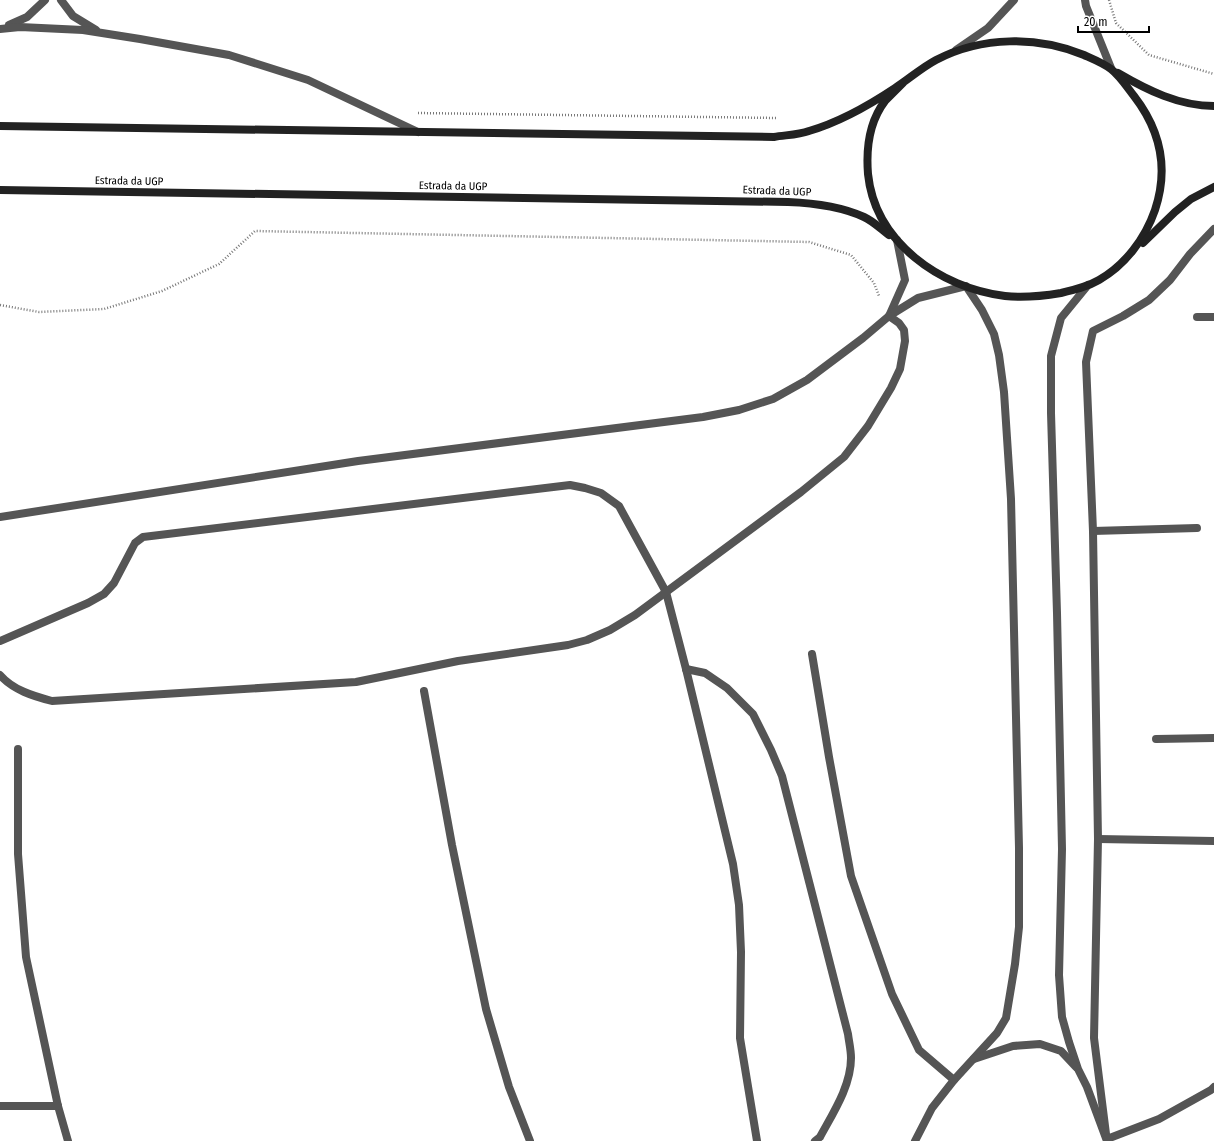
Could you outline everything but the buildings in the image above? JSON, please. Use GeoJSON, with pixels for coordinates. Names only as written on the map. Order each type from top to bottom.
{"type":"FeatureCollection","features":[{"type":"Feature","properties":{"kind":"main road","name":"Estrada da UGP"},"geometry":{"type":"LineString","coordinates":[[0,126],[774,137],[807,132],[838,121],[871,104],[903,83],[919,70],[954,52],[994,42],[1016,41],[1036,42],[1057,46],[1094,59],[1111,68],[1138,102],[1150,120],[1158,141],[1162,171],[1158,202],[1147,230],[1128,258],[1110,273],[1088,285],[1054,294],[1020,297],[992,294],[966,286],[932,270],[918,260],[897,240],[865,218],[847,210],[808,203],[0,190]]}},
{"type":"Feature","properties":{"kind":"main road"},"geometry":{"type":"LineString","coordinates":[[1111,68],[1130,80],[1174,100],[1198,106],[1214,106]]}},
{"type":"Feature","properties":{"kind":"main road","name":"Estrada da UGP"},"geometry":{"type":"LineString","coordinates":[[897,240],[882,219],[876,207],[870,187],[867,165],[867,146],[872,126],[884,103],[903,83]]}},
{"type":"Feature","properties":{"kind":"main road"},"geometry":{"type":"LineString","coordinates":[[1128,258],[1174,212],[1191,199],[1214,187]]}},
{"type":"Feature","properties":{"kind":"street"},"geometry":{"type":"LineString","coordinates":[[0,28],[27,17],[45,0]]}},
{"type":"Feature","properties":{"kind":"street"},"geometry":{"type":"LineString","coordinates":[[61,0],[73,16],[93,29],[112,35]]}},
{"type":"Feature","properties":{"kind":"street"},"geometry":{"type":"LineString","coordinates":[[954,52],[988,28],[1014,0]]}},
{"type":"Feature","properties":{"kind":"street"},"geometry":{"type":"LineString","coordinates":[[1085,0],[1088,12],[1111,68]]}},
{"type":"Feature","properties":{"kind":"street"},"geometry":{"type":"LineString","coordinates":[[0,28],[20,27],[83,30],[230,55],[308,80],[418,132]]}},
{"type":"Feature","properties":{"kind":"street"},"geometry":{"type":"LineString","coordinates":[[1107,1140],[1094,1038],[1098,839],[1093,531],[1086,362],[1093,332],[1149,300],[1170,280],[1190,254],[1214,229]]}},
{"type":"Feature","properties":{"kind":"street"},"geometry":{"type":"LineString","coordinates":[[889,316],[905,280],[897,240]]}},
{"type":"Feature","properties":{"kind":"street"},"geometry":{"type":"LineString","coordinates":[[1088,285],[1061,318],[1051,356],[1051,413],[1062,849],[1060,996],[1062,1017],[1078,1069],[1087,1087],[1107,1140]]}},
{"type":"Feature","properties":{"kind":"street"},"geometry":{"type":"LineString","coordinates":[[0,517],[358,461],[702,417],[739,410],[773,399],[807,380],[864,338],[889,316],[918,298],[966,286],[982,310],[994,334],[999,355],[1004,392],[1010,499],[1019,848],[1019,927],[1016,964],[1006,1018],[997,1033],[954,1080],[932,1108],[915,1141]]}},
{"type":"Feature","properties":{"kind":"street"},"geometry":{"type":"LineString","coordinates":[[0,675],[5,680],[32,696],[52,702],[356,682],[458,661],[568,645],[587,640],[610,630],[635,615],[801,492],[844,456],[868,426],[891,388],[900,369],[905,341],[904,330],[899,323],[889,316]]}},
{"type":"Feature","properties":{"kind":"street"},"geometry":{"type":"LineString","coordinates":[[1197,318],[1214,317]]}},
{"type":"Feature","properties":{"kind":"street"},"geometry":{"type":"LineString","coordinates":[[0,641],[88,603],[104,594],[114,583],[135,543],[143,537],[570,485],[601,493],[619,506],[666,592],[733,864],[739,905],[741,952],[740,1038],[757,1141]]}},
{"type":"Feature","properties":{"kind":"street"},"geometry":{"type":"LineString","coordinates":[[1093,531],[1196,528]]}},
{"type":"Feature","properties":{"kind":"street"},"geometry":{"type":"LineString","coordinates":[[812,654],[829,758],[851,876],[892,994],[919,1050],[954,1080]]}},
{"type":"Feature","properties":{"kind":"street"},"geometry":{"type":"LineString","coordinates":[[686,669],[705,673],[727,688],[753,714],[782,776],[848,1034],[851,1058],[850,1074],[844,1090],[820,1137],[815,1141]]}},
{"type":"Feature","properties":{"kind":"street"},"geometry":{"type":"LineString","coordinates":[[424,691],[452,845],[486,1009],[509,1087],[530,1141]]}},
{"type":"Feature","properties":{"kind":"street"},"geometry":{"type":"LineString","coordinates":[[1156,739],[1214,738]]}},
{"type":"Feature","properties":{"kind":"street"},"geometry":{"type":"LineString","coordinates":[[18,749],[18,854],[26,957],[58,1106],[68,1141]]}},
{"type":"Feature","properties":{"kind":"street"},"geometry":{"type":"LineString","coordinates":[[1098,839],[1214,841]]}},
{"type":"Feature","properties":{"kind":"street"},"geometry":{"type":"LineString","coordinates":[[973,1059],[1013,1046],[1040,1044],[1061,1051],[1078,1069]]}},
{"type":"Feature","properties":{"kind":"street"},"geometry":{"type":"LineString","coordinates":[[1107,1140],[1159,1119],[1214,1087]]}},
{"type":"Feature","properties":{"kind":"street"},"geometry":{"type":"LineString","coordinates":[[0,1106],[58,1106]]}},
{"type":"Feature","properties":{"kind":"path"},"geometry":{"type":"LineString","coordinates":[[1110,0],[1116,23],[1149,55],[1214,74]]}},
{"type":"Feature","properties":{"kind":"path"},"geometry":{"type":"LineString","coordinates":[[417,113],[784,119]]}},
{"type":"Feature","properties":{"kind":"path"},"geometry":{"type":"LineString","coordinates":[[0,305],[40,312],[104,309],[162,291],[219,264],[255,231],[809,242],[851,255],[874,283],[889,316]]}}]}
